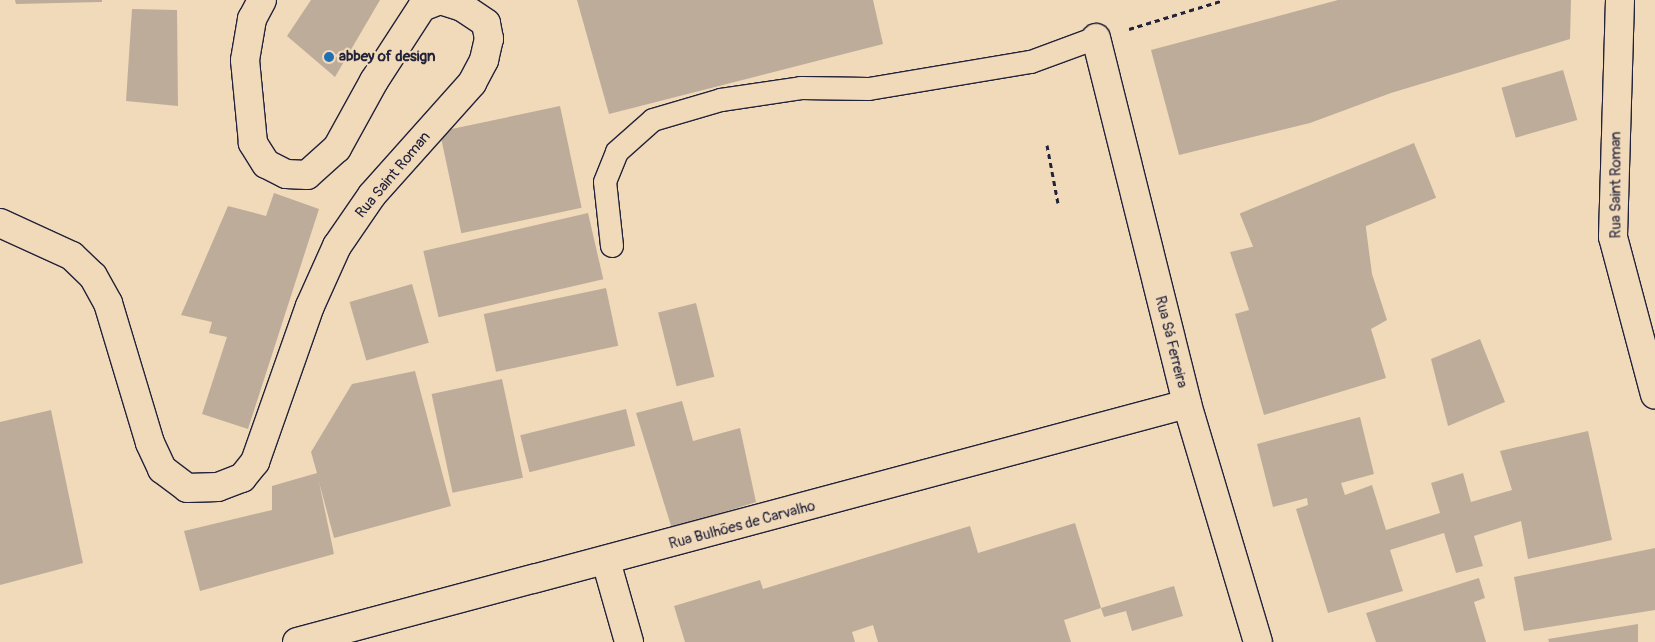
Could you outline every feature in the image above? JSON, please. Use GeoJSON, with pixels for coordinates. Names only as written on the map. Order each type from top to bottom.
{"type":"FeatureCollection","features":[{"type":"Feature","properties":{"kind":"street","name":"Rua Saint Roman"},"geometry":{"type":"LineString","coordinates":[[3,232],[72,256],[93,276],[108,303],[150,443],[162,469],[187,488],[218,487],[242,478],[254,462],[310,306],[338,246],[372,195],[472,83],[484,60],[490,39],[486,23],[462,7],[440,0],[422,7],[374,81],[336,148],[308,175],[286,174],[266,164],[254,143],[245,60],[252,19],[262,0]]}},
{"type":"Feature","properties":{"kind":"street","name":"Rua Saint Roman"},"geometry":{"type":"LineString","coordinates":[[1620,0],[1613,237],[1655,395]]}},
{"type":"Feature","properties":{"kind":"street","name":"Rua Sá Ferreira"},"geometry":{"type":"LineString","coordinates":[[1096,38],[1187,404],[1258,642]]}},
{"type":"Feature","properties":{"kind":"street","name":"Rua Bulhões de Carvalho"},"geometry":{"type":"LineString","coordinates":[[297,642],[606,561],[1187,404]]}},
{"type":"Feature","properties":{"kind":"street"},"geometry":{"type":"LineString","coordinates":[[606,561],[629,642]]}},
{"type":"Feature","properties":{"kind":"lane"},"geometry":{"type":"LineString","coordinates":[[612,246],[605,182],[617,152],[653,120],[721,100],[801,88],[868,89],[1031,62],[1096,38]]}},
{"type":"Feature","properties":{"kind":"path"},"geometry":{"type":"LineString","coordinates":[[1096,38],[1224,0]]}},
{"type":"Feature","properties":{"kind":"path"},"geometry":{"type":"LineString","coordinates":[[1047,144],[1058,203]]}},
{"type":"Feature","properties":{"kind":"building"},"geometry":{"type":"Polygon","coordinates":[[[15,0],[102,0],[102,2],[16,4],[15,0]]]}},
{"type":"Feature","properties":{"kind":"building","name":"abbey of design"},"geometry":{"type":"Polygon","coordinates":[[[311,0],[380,0],[335,77],[287,36],[311,0]]]}},
{"type":"Feature","properties":{"kind":"building"},"geometry":{"type":"Polygon","coordinates":[[[577,0],[873,0],[883,44],[609,114],[577,0]]]}},
{"type":"Feature","properties":{"kind":"building"},"geometry":{"type":"Polygon","coordinates":[[[1338,0],[1571,0],[1570,39],[1391,93],[1310,123],[1179,155],[1151,50],[1338,0]]]}},
{"type":"Feature","properties":{"kind":"building"},"geometry":{"type":"Polygon","coordinates":[[[132,9],[177,10],[178,106],[126,101],[132,9]]]}},
{"type":"Feature","properties":{"kind":"building"},"geometry":{"type":"Polygon","coordinates":[[[1563,70],[1577,120],[1516,138],[1501,88],[1563,70]]]}},
{"type":"Feature","properties":{"kind":"building"},"geometry":{"type":"Polygon","coordinates":[[[560,106],[582,208],[461,233],[440,132],[560,106]]]}},
{"type":"Feature","properties":{"kind":"building"},"geometry":{"type":"Polygon","coordinates":[[[1414,143],[1436,198],[1262,268],[1240,213],[1414,143]]]}},
{"type":"Feature","properties":{"kind":"building"},"geometry":{"type":"Polygon","coordinates":[[[274,193],[319,209],[248,429],[202,414],[227,337],[209,333],[212,322],[181,315],[228,206],[266,216],[274,193]]]}},
{"type":"Feature","properties":{"kind":"building"},"geometry":{"type":"Polygon","coordinates":[[[588,213],[603,279],[439,317],[423,251],[588,213]]]}},
{"type":"Feature","properties":{"kind":"building"},"geometry":{"type":"Polygon","coordinates":[[[1365,221],[1372,274],[1387,320],[1371,329],[1386,378],[1264,415],[1235,314],[1249,310],[1230,252],[1365,221]]]}},
{"type":"Feature","properties":{"kind":"building"},"geometry":{"type":"Polygon","coordinates":[[[412,284],[429,343],[366,361],[350,302],[412,284]]]}},
{"type":"Feature","properties":{"kind":"building"},"geometry":{"type":"Polygon","coordinates":[[[606,288],[618,346],[496,372],[484,314],[606,288]]]}},
{"type":"Feature","properties":{"kind":"building"},"geometry":{"type":"Polygon","coordinates":[[[696,303],[714,377],[677,386],[658,312],[696,303]]]}},
{"type":"Feature","properties":{"kind":"building"},"geometry":{"type":"Polygon","coordinates":[[[1480,339],[1505,402],[1448,426],[1431,359],[1480,339]]]}},
{"type":"Feature","properties":{"kind":"building"},"geometry":{"type":"Polygon","coordinates":[[[415,371],[451,506],[334,538],[319,482],[334,554],[200,591],[184,531],[272,510],[272,486],[317,473],[311,452],[352,384],[415,371]]]}},
{"type":"Feature","properties":{"kind":"building"},"geometry":{"type":"Polygon","coordinates":[[[502,379],[523,478],[453,493],[432,394],[502,379]]]}},
{"type":"Feature","properties":{"kind":"building"},"geometry":{"type":"Polygon","coordinates":[[[682,401],[693,441],[740,428],[756,502],[672,529],[636,413],[682,401]]]}},
{"type":"Feature","properties":{"kind":"building"},"geometry":{"type":"Polygon","coordinates":[[[626,409],[635,446],[529,472],[520,435],[626,409]]]}},
{"type":"Feature","properties":{"kind":"building"},"geometry":{"type":"Polygon","coordinates":[[[51,410],[83,563],[0,585],[0,422],[51,410]]]}},
{"type":"Feature","properties":{"kind":"building"},"geometry":{"type":"Polygon","coordinates":[[[1360,417],[1374,474],[1341,483],[1345,495],[1372,485],[1386,530],[1440,513],[1431,483],[1463,473],[1471,502],[1512,490],[1500,451],[1588,431],[1612,540],[1528,559],[1521,521],[1474,536],[1483,566],[1456,573],[1444,533],[1390,550],[1403,591],[1328,613],[1296,509],[1308,505],[1307,498],[1273,507],[1257,444],[1360,417]]]}},
{"type":"Feature","properties":{"kind":"building"},"geometry":{"type":"Polygon","coordinates":[[[1075,523],[1101,608],[1064,620],[1071,642],[878,642],[873,625],[852,632],[855,642],[685,642],[674,606],[760,580],[763,589],[970,526],[978,553],[1075,523]]]}},
{"type":"Feature","properties":{"kind":"building"},"geometry":{"type":"Polygon","coordinates":[[[1655,548],[1655,610],[1524,631],[1514,577],[1655,548]]]}},
{"type":"Feature","properties":{"kind":"building"},"geometry":{"type":"Polygon","coordinates":[[[1479,578],[1485,598],[1474,602],[1486,642],[1376,642],[1366,613],[1479,578]]]}},
{"type":"Feature","properties":{"kind":"building"},"geometry":{"type":"Polygon","coordinates":[[[1174,586],[1183,616],[1132,631],[1126,611],[1104,617],[1101,608],[1174,586]]]}},
{"type":"Feature","properties":{"kind":"building"},"geometry":{"type":"Polygon","coordinates":[[[1638,624],[1638,642],[1549,642],[1548,639],[1638,624]]]}},
{"type":"Feature","properties":{"kind":"place","name":"abbey of design"},"geometry":{"type":"Point","coordinates":[329,57]}}]}
